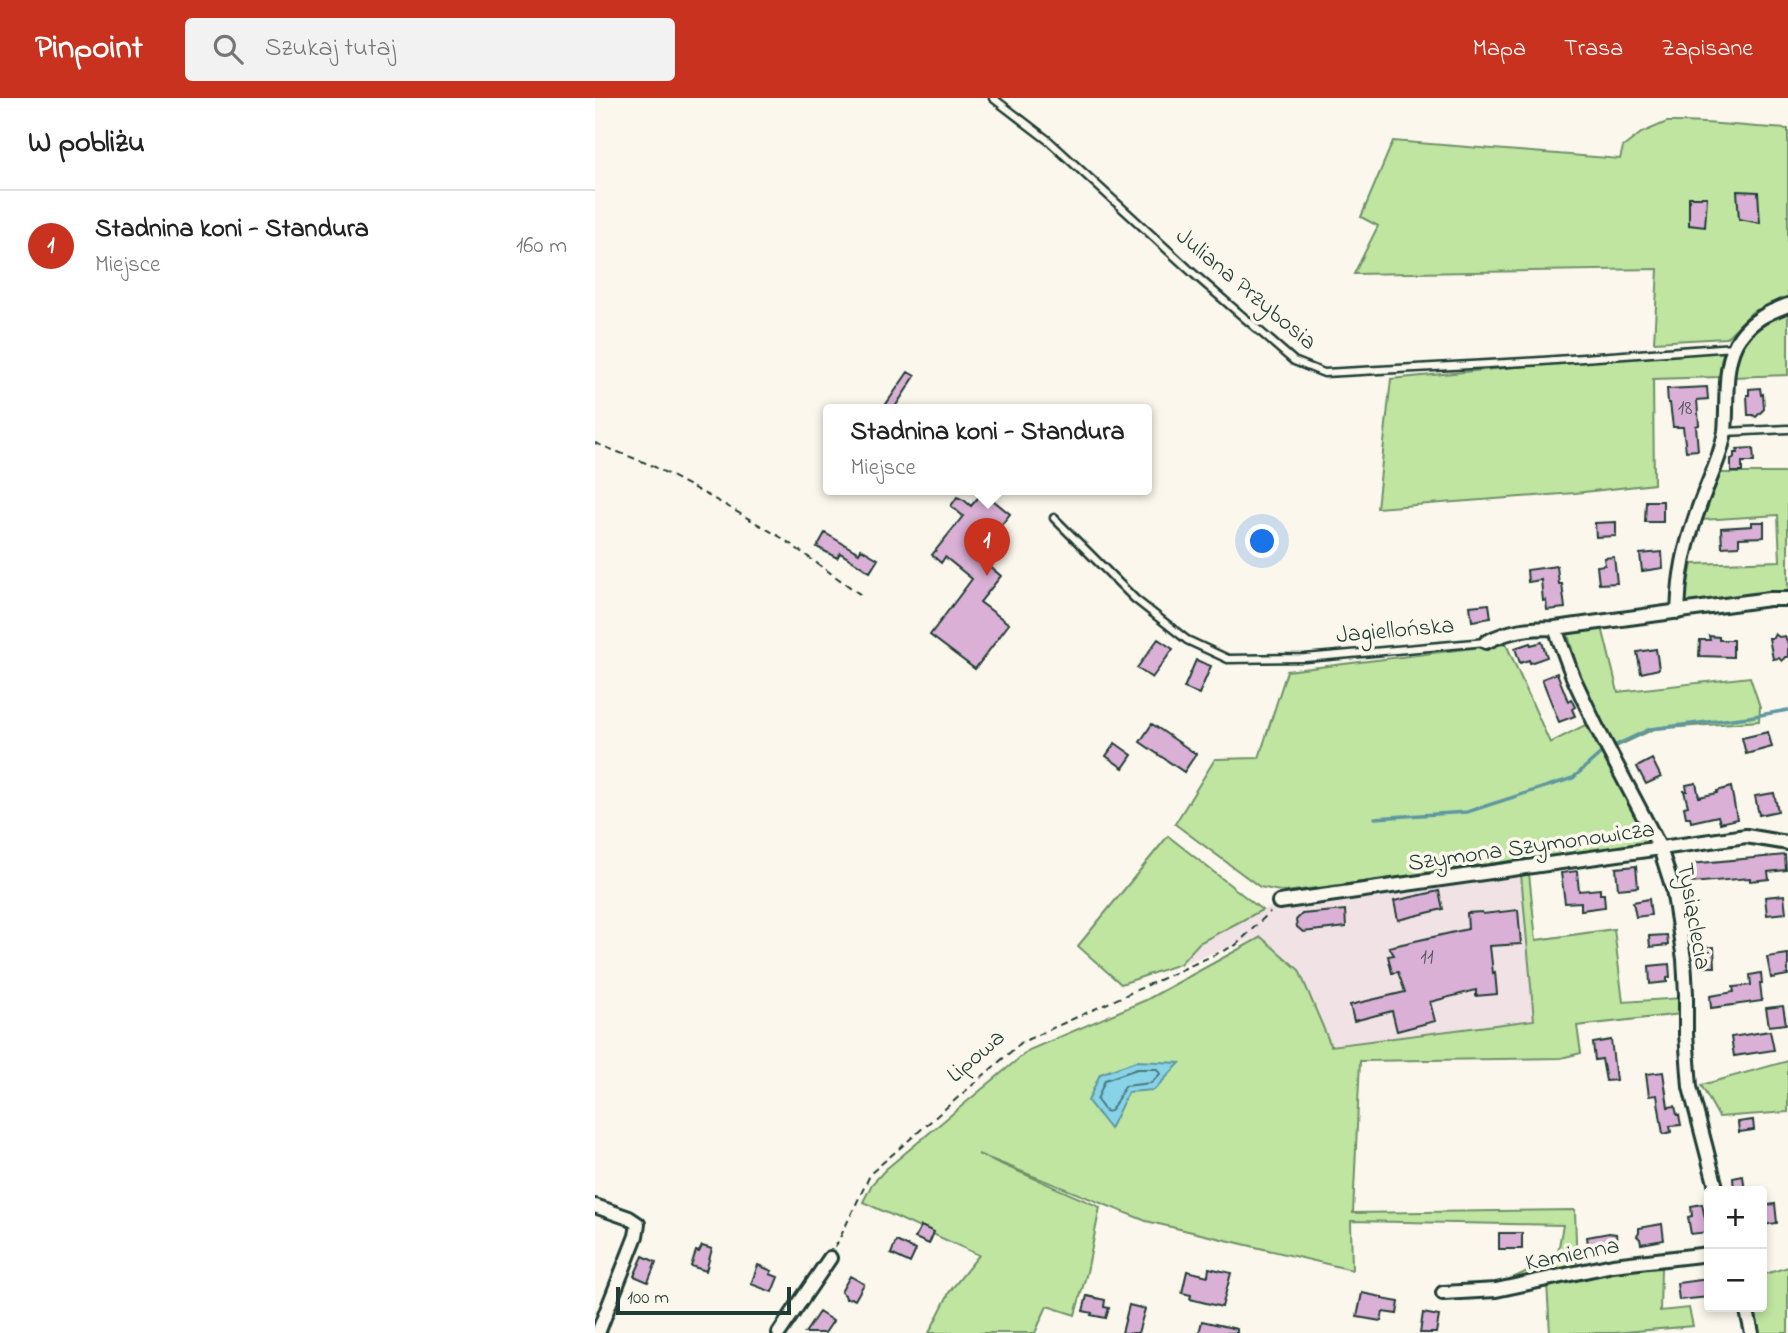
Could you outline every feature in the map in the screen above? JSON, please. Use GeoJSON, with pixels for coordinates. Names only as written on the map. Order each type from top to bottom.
{"type":"FeatureCollection","features":[{"type":"Feature","properties":{"kind":"street"},"geometry":{"type":"LineString","coordinates":[[1678,612],[1681,570],[1687,547],[1725,432],[1730,360],[1739,338],[1759,317],[1788,305]]}},
{"type":"Feature","properties":{"kind":"street","name":"Jagiellońska"},"geometry":{"type":"LineString","coordinates":[[1486,642],[1526,628],[1555,628],[1769,599],[1788,599]]}},
{"type":"Feature","properties":{"kind":"street","name":"Tysiąclecia"},"geometry":{"type":"LineString","coordinates":[[1555,628],[1573,677],[1596,726],[1660,848],[1673,889],[1684,959],[1690,1087],[1716,1186]]}},
{"type":"Feature","properties":{"kind":"street","name":"Szymona Szymonowicza"},"geometry":{"type":"LineString","coordinates":[[1279,902],[1746,836],[1788,843]]}},
{"type":"Feature","properties":{"kind":"street"},"geometry":{"type":"LineString","coordinates":[[595,1206],[638,1224],[636,1236],[598,1333]]}},
{"type":"Feature","properties":{"kind":"street","name":"Kamienna"},"geometry":{"type":"LineString","coordinates":[[1443,1293],[1496,1290],[1613,1265],[1704,1255]]}},
{"type":"Feature","properties":{"kind":"street"},"geometry":{"type":"LineString","coordinates":[[779,1333],[830,1258]]}},
{"type":"Feature","properties":{"kind":"street"},"geometry":{"type":"LineString","coordinates":[[1747,1312],[1752,1333]]}},
{"type":"Feature","properties":{"kind":"lane","name":"Juliana Przybosia"},"geometry":{"type":"LineString","coordinates":[[993,98],[1049,141],[1294,361],[1324,373],[1529,362],[1736,346]]}},
{"type":"Feature","properties":{"kind":"lane"},"geometry":{"type":"LineString","coordinates":[[1725,432],[1788,429]]}},
{"type":"Feature","properties":{"kind":"lane","name":"Jagiellońska"},"geometry":{"type":"LineString","coordinates":[[1054,518],[1135,599],[1187,640],[1228,659],[1305,658],[1486,642]]}},
{"type":"Feature","properties":{"kind":"path"},"geometry":{"type":"LineString","coordinates":[[595,443],[651,465],[727,506],[782,538],[860,595]]}},
{"type":"Feature","properties":{"kind":"path","name":"Lipowa"},"geometry":{"type":"LineString","coordinates":[[830,1258],[871,1173],[1021,1042],[1236,945],[1279,902]]}},
{"type":"Feature","properties":{"kind":"shaded area"},"geometry":{"type":"Polygon","coordinates":[[[1520,867],[1534,1020],[1331,1046],[1299,970],[1261,937],[1180,964],[1199,943],[1279,902],[1520,867]]]}},
{"type":"Feature","properties":{"kind":"green space"},"geometry":{"type":"Polygon","coordinates":[[[1667,122],[1788,129],[1788,299],[1753,311],[1726,338],[1654,342],[1658,269],[1354,274],[1378,226],[1361,217],[1393,141],[1620,159],[1623,147],[1641,133],[1667,122]]]}},
{"type":"Feature","properties":{"kind":"green space"},"geometry":{"type":"Polygon","coordinates":[[[1788,312],[1788,375],[1732,377],[1749,334],[1764,320],[1788,312]]]}},
{"type":"Feature","properties":{"kind":"green space"},"geometry":{"type":"Polygon","coordinates":[[[1724,347],[1719,377],[1653,379],[1654,484],[1575,493],[1377,508],[1391,379],[1724,347]]]}},
{"type":"Feature","properties":{"kind":"green space"},"geometry":{"type":"Polygon","coordinates":[[[1720,473],[1788,473],[1788,595],[1683,608],[1692,564],[1780,561],[1778,515],[1703,520],[1720,473]]]}},
{"type":"Feature","properties":{"kind":"green space"},"geometry":{"type":"Polygon","coordinates":[[[1602,627],[1618,692],[1750,677],[1760,707],[1759,721],[1654,729],[1614,748],[1579,674],[1567,631],[1602,627]]]}},
{"type":"Feature","properties":{"kind":"green space"},"geometry":{"type":"Polygon","coordinates":[[[1506,644],[1550,743],[1589,723],[1623,784],[1648,838],[1645,846],[1285,892],[1260,887],[1175,824],[1215,759],[1259,758],[1287,671],[1506,644]]]}},
{"type":"Feature","properties":{"kind":"green space"},"geometry":{"type":"Polygon","coordinates":[[[1168,836],[1262,910],[1199,943],[1180,964],[1121,984],[1078,946],[1168,836]]]}},
{"type":"Feature","properties":{"kind":"green space"},"geometry":{"type":"Polygon","coordinates":[[[1521,874],[1529,874],[1536,940],[1614,929],[1623,1002],[1682,998],[1681,1014],[1577,1026],[1581,1053],[1561,1058],[1360,1061],[1353,1213],[1575,1210],[1577,1273],[1661,1268],[1660,1311],[1689,1308],[1693,1326],[1614,1333],[1550,1333],[1547,1283],[1498,1285],[1557,1257],[1563,1225],[1351,1221],[1352,1270],[1146,1221],[978,1154],[1100,1207],[1087,1272],[1075,1315],[1047,1306],[1035,1333],[929,1333],[950,1291],[979,1255],[863,1202],[872,1184],[886,1169],[1029,1050],[1146,1000],[1261,937],[1299,970],[1331,1046],[1534,1020],[1521,874]]]}},
{"type":"Feature","properties":{"kind":"green space"},"geometry":{"type":"Polygon","coordinates":[[[1788,1061],[1788,1112],[1719,1117],[1701,1085],[1788,1061]]]}},
{"type":"Feature","properties":{"kind":"green space"},"geometry":{"type":"Polygon","coordinates":[[[1788,1267],[1788,1333],[1758,1333],[1753,1312],[1767,1312],[1767,1273],[1788,1267]]]}},
{"type":"Feature","properties":{"kind":"water"},"geometry":{"type":"Polygon","coordinates":[[[1136,1061],[1180,1063],[1154,1090],[1128,1092],[1110,1129],[1088,1101],[1100,1074],[1136,1061]]]}},
{"type":"Feature","properties":{"kind":"building"},"geometry":{"type":"Polygon","coordinates":[[[1737,191],[1758,192],[1760,223],[1739,219],[1737,191]]]}},
{"type":"Feature","properties":{"kind":"building"},"geometry":{"type":"Polygon","coordinates":[[[1689,197],[1707,197],[1705,227],[1689,225],[1689,197]]]}},
{"type":"Feature","properties":{"kind":"building"},"geometry":{"type":"Polygon","coordinates":[[[908,372],[915,376],[897,404],[886,404],[908,372]]]}},
{"type":"Feature","properties":{"kind":"building"},"geometry":{"type":"Polygon","coordinates":[[[1707,387],[1708,399],[1697,400],[1698,450],[1686,451],[1683,427],[1673,427],[1667,389],[1707,387]]]}},
{"type":"Feature","properties":{"kind":"building"},"geometry":{"type":"Polygon","coordinates":[[[1760,388],[1764,409],[1756,417],[1748,415],[1749,389],[1760,388]]]}},
{"type":"Feature","properties":{"kind":"building"},"geometry":{"type":"Polygon","coordinates":[[[1753,448],[1754,462],[1742,462],[1742,472],[1731,472],[1731,459],[1734,458],[1734,453],[1738,453],[1737,449],[1753,448]]]}},
{"type":"Feature","properties":{"kind":"building"},"geometry":{"type":"Polygon","coordinates":[[[980,495],[987,495],[1010,514],[977,556],[1001,576],[980,602],[1009,624],[975,669],[930,635],[972,579],[945,557],[941,563],[932,555],[963,516],[951,506],[957,497],[971,506],[980,495]]]}},
{"type":"Feature","properties":{"kind":"building"},"geometry":{"type":"Polygon","coordinates":[[[1646,501],[1663,501],[1663,522],[1645,522],[1646,501]]]}},
{"type":"Feature","properties":{"kind":"building"},"geometry":{"type":"Polygon","coordinates":[[[1616,522],[1616,536],[1596,537],[1595,523],[1616,522]]]}},
{"type":"Feature","properties":{"kind":"building"},"geometry":{"type":"Polygon","coordinates":[[[1752,522],[1764,522],[1764,537],[1739,538],[1739,546],[1722,547],[1721,528],[1752,526],[1752,522]]]}},
{"type":"Feature","properties":{"kind":"building"},"geometry":{"type":"Polygon","coordinates":[[[825,533],[859,553],[861,549],[878,559],[870,572],[840,553],[837,558],[817,547],[825,533]]]}},
{"type":"Feature","properties":{"kind":"building"},"geometry":{"type":"Polygon","coordinates":[[[1662,552],[1663,568],[1642,571],[1640,554],[1662,552]]]}},
{"type":"Feature","properties":{"kind":"building"},"geometry":{"type":"Polygon","coordinates":[[[1614,557],[1617,583],[1599,584],[1597,566],[1605,565],[1604,558],[1614,557]]]}},
{"type":"Feature","properties":{"kind":"building"},"geometry":{"type":"Polygon","coordinates":[[[1557,566],[1565,608],[1547,610],[1546,600],[1543,601],[1541,580],[1528,582],[1527,570],[1557,566]]]}},
{"type":"Feature","properties":{"kind":"building"},"geometry":{"type":"Polygon","coordinates":[[[1489,604],[1491,618],[1472,621],[1470,606],[1489,604]]]}},
{"type":"Feature","properties":{"kind":"building"},"geometry":{"type":"Polygon","coordinates":[[[1775,634],[1779,637],[1785,636],[1788,644],[1788,657],[1782,661],[1779,658],[1773,659],[1769,638],[1773,638],[1775,634]]]}},
{"type":"Feature","properties":{"kind":"building"},"geometry":{"type":"Polygon","coordinates":[[[1709,636],[1719,637],[1719,640],[1733,640],[1733,657],[1699,656],[1700,640],[1710,640],[1709,636]]]}},
{"type":"Feature","properties":{"kind":"building"},"geometry":{"type":"Polygon","coordinates":[[[1158,639],[1173,649],[1152,678],[1137,668],[1158,639]]]}},
{"type":"Feature","properties":{"kind":"building"},"geometry":{"type":"Polygon","coordinates":[[[1542,642],[1547,657],[1530,663],[1529,660],[1520,663],[1515,648],[1542,642]]]}},
{"type":"Feature","properties":{"kind":"building"},"geometry":{"type":"Polygon","coordinates":[[[1656,649],[1659,669],[1641,673],[1637,652],[1656,649]]]}},
{"type":"Feature","properties":{"kind":"building"},"geometry":{"type":"Polygon","coordinates":[[[1196,660],[1211,666],[1199,694],[1184,688],[1196,660]]]}},
{"type":"Feature","properties":{"kind":"building"},"geometry":{"type":"Polygon","coordinates":[[[1557,673],[1568,701],[1571,699],[1575,707],[1572,709],[1575,716],[1559,722],[1542,679],[1557,673]]]}},
{"type":"Feature","properties":{"kind":"building"},"geometry":{"type":"Polygon","coordinates":[[[1152,724],[1196,754],[1184,772],[1140,742],[1152,724]]]}},
{"type":"Feature","properties":{"kind":"building"},"geometry":{"type":"Polygon","coordinates":[[[1768,732],[1772,747],[1746,754],[1742,738],[1768,732]]]}},
{"type":"Feature","properties":{"kind":"building"},"geometry":{"type":"Polygon","coordinates":[[[1115,743],[1132,755],[1123,768],[1106,756],[1115,743]]]}},
{"type":"Feature","properties":{"kind":"building"},"geometry":{"type":"Polygon","coordinates":[[[1652,759],[1661,777],[1646,784],[1637,767],[1652,759]]]}},
{"type":"Feature","properties":{"kind":"building"},"geometry":{"type":"Polygon","coordinates":[[[1696,783],[1699,797],[1731,787],[1737,819],[1720,823],[1718,816],[1691,822],[1690,817],[1686,817],[1684,807],[1688,806],[1684,791],[1687,791],[1686,785],[1696,783]]]}},
{"type":"Feature","properties":{"kind":"building"},"geometry":{"type":"Polygon","coordinates":[[[1774,793],[1778,811],[1759,815],[1755,796],[1774,793]]]}},
{"type":"Feature","properties":{"kind":"building"},"geometry":{"type":"Polygon","coordinates":[[[1785,855],[1786,870],[1768,872],[1769,879],[1691,883],[1690,864],[1785,855]]]}},
{"type":"Feature","properties":{"kind":"building"},"geometry":{"type":"Polygon","coordinates":[[[1636,866],[1638,887],[1618,889],[1616,868],[1636,866]]]}},
{"type":"Feature","properties":{"kind":"building"},"geometry":{"type":"Polygon","coordinates":[[[1577,871],[1579,891],[1600,889],[1600,894],[1604,894],[1605,907],[1581,910],[1581,902],[1565,903],[1561,873],[1577,871]]]}},
{"type":"Feature","properties":{"kind":"building"},"geometry":{"type":"Polygon","coordinates":[[[1439,891],[1443,909],[1398,920],[1394,901],[1439,891]]]}},
{"type":"Feature","properties":{"kind":"building"},"geometry":{"type":"Polygon","coordinates":[[[1784,895],[1786,913],[1767,915],[1765,897],[1784,895]]]}},
{"type":"Feature","properties":{"kind":"building"},"geometry":{"type":"Polygon","coordinates":[[[1649,899],[1651,915],[1636,917],[1633,902],[1649,899]]]}},
{"type":"Feature","properties":{"kind":"building"},"geometry":{"type":"Polygon","coordinates":[[[1345,910],[1346,927],[1303,932],[1297,927],[1296,920],[1302,914],[1345,910]]]}},
{"type":"Feature","properties":{"kind":"building"},"geometry":{"type":"Polygon","coordinates":[[[1518,910],[1521,944],[1490,946],[1497,994],[1476,996],[1476,990],[1430,1002],[1435,1021],[1397,1031],[1392,1011],[1354,1021],[1350,1005],[1405,992],[1398,972],[1392,973],[1388,956],[1394,955],[1389,947],[1468,929],[1467,913],[1518,910]]]}},
{"type":"Feature","properties":{"kind":"building"},"geometry":{"type":"Polygon","coordinates":[[[1667,935],[1668,945],[1650,947],[1649,936],[1667,935]]]}},
{"type":"Feature","properties":{"kind":"building"},"geometry":{"type":"Polygon","coordinates":[[[1714,947],[1715,967],[1700,967],[1697,948],[1714,947]]]}},
{"type":"Feature","properties":{"kind":"building"},"geometry":{"type":"Polygon","coordinates":[[[1788,954],[1788,975],[1771,978],[1767,957],[1788,954]]]}},
{"type":"Feature","properties":{"kind":"building"},"geometry":{"type":"Polygon","coordinates":[[[1669,964],[1670,977],[1667,982],[1650,984],[1649,966],[1669,964]]]}},
{"type":"Feature","properties":{"kind":"building"},"geometry":{"type":"Polygon","coordinates":[[[1761,973],[1762,1001],[1711,1008],[1710,996],[1734,992],[1733,987],[1751,985],[1750,975],[1761,973]]]}},
{"type":"Feature","properties":{"kind":"building"},"geometry":{"type":"Polygon","coordinates":[[[1783,1006],[1786,1024],[1769,1026],[1766,1008],[1783,1006]]]}},
{"type":"Feature","properties":{"kind":"building"},"geometry":{"type":"Polygon","coordinates":[[[1770,1031],[1774,1050],[1734,1056],[1731,1037],[1770,1031]]]}},
{"type":"Feature","properties":{"kind":"building"},"geometry":{"type":"Polygon","coordinates":[[[1611,1040],[1616,1080],[1606,1081],[1602,1059],[1595,1060],[1593,1043],[1611,1040]]]}},
{"type":"Feature","properties":{"kind":"building"},"geometry":{"type":"Polygon","coordinates":[[[1663,1072],[1668,1107],[1675,1106],[1681,1125],[1670,1126],[1671,1132],[1663,1134],[1657,1095],[1649,1096],[1646,1074],[1663,1072]]]}},
{"type":"Feature","properties":{"kind":"building"},"geometry":{"type":"Polygon","coordinates":[[[1753,1120],[1754,1130],[1739,1132],[1738,1122],[1753,1120]]]}},
{"type":"Feature","properties":{"kind":"building"},"geometry":{"type":"Polygon","coordinates":[[[1743,1176],[1744,1186],[1734,1186],[1733,1178],[1743,1176]]]}},
{"type":"Feature","properties":{"kind":"building"},"geometry":{"type":"Polygon","coordinates":[[[1702,1204],[1704,1232],[1691,1234],[1688,1217],[1692,1216],[1691,1206],[1702,1204]]]}},
{"type":"Feature","properties":{"kind":"building"},"geometry":{"type":"Polygon","coordinates":[[[1775,1204],[1777,1223],[1767,1224],[1767,1205],[1775,1204]]]}},
{"type":"Feature","properties":{"kind":"building"},"geometry":{"type":"Polygon","coordinates":[[[1662,1224],[1664,1240],[1641,1244],[1637,1236],[1639,1228],[1662,1224]]]}},
{"type":"Feature","properties":{"kind":"building"},"geometry":{"type":"Polygon","coordinates":[[[921,1226],[934,1232],[929,1244],[915,1238],[921,1226]]]}},
{"type":"Feature","properties":{"kind":"building"},"geometry":{"type":"Polygon","coordinates":[[[1499,1233],[1522,1233],[1522,1249],[1499,1249],[1499,1233]]]}},
{"type":"Feature","properties":{"kind":"building"},"geometry":{"type":"Polygon","coordinates":[[[1616,1234],[1618,1246],[1589,1250],[1587,1237],[1616,1234]]]}},
{"type":"Feature","properties":{"kind":"building"},"geometry":{"type":"Polygon","coordinates":[[[896,1241],[916,1250],[910,1263],[891,1254],[896,1241]]]}},
{"type":"Feature","properties":{"kind":"building"},"geometry":{"type":"Polygon","coordinates":[[[702,1246],[712,1249],[706,1271],[691,1266],[696,1251],[699,1252],[702,1246]]]}},
{"type":"Feature","properties":{"kind":"building"},"geometry":{"type":"Polygon","coordinates":[[[643,1256],[656,1262],[648,1282],[634,1276],[643,1256]]]}},
{"type":"Feature","properties":{"kind":"building"},"geometry":{"type":"Polygon","coordinates":[[[758,1265],[778,1277],[772,1292],[751,1284],[758,1265]]]}},
{"type":"Feature","properties":{"kind":"building"},"geometry":{"type":"Polygon","coordinates":[[[1209,1268],[1231,1273],[1222,1307],[1190,1299],[1191,1295],[1182,1293],[1187,1271],[1208,1276],[1209,1268]]]}},
{"type":"Feature","properties":{"kind":"building"},"geometry":{"type":"Polygon","coordinates":[[[850,1276],[864,1284],[855,1300],[846,1299],[841,1292],[850,1276]]]}},
{"type":"Feature","properties":{"kind":"building"},"geometry":{"type":"Polygon","coordinates":[[[1704,1280],[1704,1298],[1679,1300],[1677,1283],[1704,1280]]]}},
{"type":"Feature","properties":{"kind":"building"},"geometry":{"type":"Polygon","coordinates":[[[1362,1293],[1399,1302],[1397,1314],[1383,1312],[1381,1321],[1357,1317],[1362,1293]]]}},
{"type":"Feature","properties":{"kind":"building"},"geometry":{"type":"Polygon","coordinates":[[[1087,1296],[1105,1300],[1104,1307],[1109,1308],[1106,1318],[1083,1311],[1087,1296]]]}},
{"type":"Feature","properties":{"kind":"building"},"geometry":{"type":"Polygon","coordinates":[[[1129,1305],[1145,1309],[1138,1333],[1122,1333],[1129,1305]]]}},
{"type":"Feature","properties":{"kind":"building"},"geometry":{"type":"Polygon","coordinates":[[[819,1312],[833,1321],[825,1333],[805,1333],[819,1312]]]}},
{"type":"Feature","properties":{"kind":"building"},"geometry":{"type":"Polygon","coordinates":[[[1423,1313],[1439,1316],[1436,1333],[1420,1333],[1423,1313]]]}},
{"type":"Feature","properties":{"kind":"building"},"geometry":{"type":"Polygon","coordinates":[[[1202,1321],[1237,1329],[1237,1333],[1199,1333],[1202,1321]]]}},
{"type":"Feature","properties":{"kind":"waterway"},"geometry":{"type":"LineString","coordinates":[[1614,746],[1650,729],[1788,710]]}},
{"type":"Feature","properties":{"kind":"waterway"},"geometry":{"type":"LineString","coordinates":[[1375,818],[1467,812],[1573,778],[1601,753]]}},
{"type":"Feature","properties":{"kind":"place","name":"Stadnina koni - Standura"},"geometry":{"type":"Point","coordinates":[987,576]}}]}
